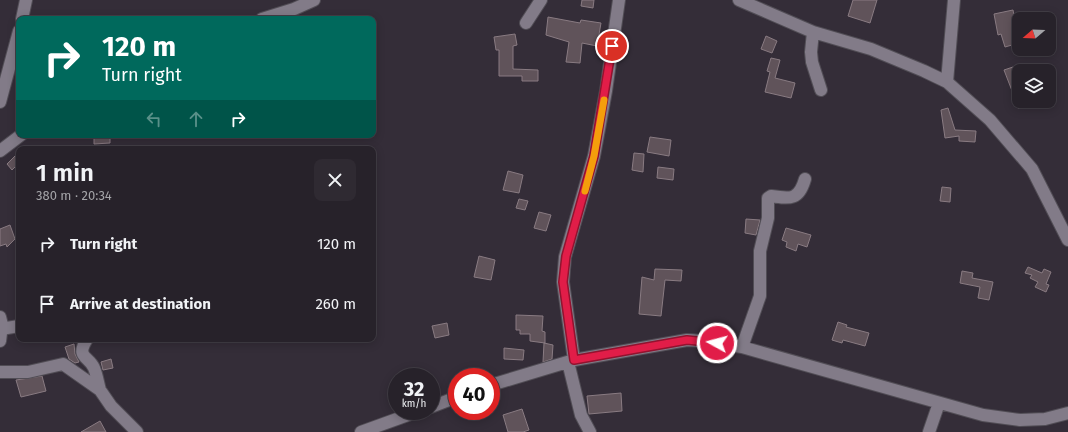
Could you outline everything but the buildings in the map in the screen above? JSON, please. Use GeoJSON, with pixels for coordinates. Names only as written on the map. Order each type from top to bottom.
{"type":"FeatureCollection","features":[{"type":"Feature","properties":{"kind":"street"},"geometry":{"type":"LineString","coordinates":[[23,16],[26,0]]}},
{"type":"Feature","properties":{"kind":"street"},"geometry":{"type":"LineString","coordinates":[[272,16],[294,9],[314,0]]}},
{"type":"Feature","properties":{"kind":"street"},"geometry":{"type":"LineString","coordinates":[[526,23],[541,0]]}},
{"type":"Feature","properties":{"kind":"street"},"geometry":{"type":"LineString","coordinates":[[590,432],[581,415],[571,361],[563,282],[566,256],[594,156],[606,91],[619,0]]}},
{"type":"Feature","properties":{"kind":"street"},"geometry":{"type":"LineString","coordinates":[[739,0],[813,32],[871,49],[947,82],[990,120],[1032,170],[1068,240]]}},
{"type":"Feature","properties":{"kind":"street"},"geometry":{"type":"LineString","coordinates":[[947,82],[954,0]]}},
{"type":"Feature","properties":{"kind":"street"},"geometry":{"type":"LineString","coordinates":[[813,32],[811,52],[812,62],[821,90]]}},
{"type":"Feature","properties":{"kind":"street"},"geometry":{"type":"LineString","coordinates":[[0,102],[16,42]]}},
{"type":"Feature","properties":{"kind":"street"},"geometry":{"type":"LineString","coordinates":[[0,151],[17,138]]}},
{"type":"Feature","properties":{"kind":"street"},"geometry":{"type":"LineString","coordinates":[[742,347],[760,296],[760,251],[768,218],[768,198],[771,196],[786,198],[797,195],[802,189],[805,179]]}},
{"type":"Feature","properties":{"kind":"street"},"geometry":{"type":"LineString","coordinates":[[0,316],[1,335],[16,328]]}},
{"type":"Feature","properties":{"kind":"street"},"geometry":{"type":"LineString","coordinates":[[500,382],[571,361],[687,340],[742,347],[983,415],[1020,420],[1045,420],[1068,413]]}},
{"type":"Feature","properties":{"kind":"street"},"geometry":{"type":"LineString","coordinates":[[85,342],[82,346],[82,353],[94,366],[100,390]]}},
{"type":"Feature","properties":{"kind":"street"},"geometry":{"type":"LineString","coordinates":[[0,372],[28,372],[56,364],[63,364],[100,390],[136,432]]}},
{"type":"Feature","properties":{"kind":"street"},"geometry":{"type":"LineString","coordinates":[[929,432],[939,403]]}},
{"type":"Feature","properties":{"kind":"street"},"geometry":{"type":"LineString","coordinates":[[361,432],[394,420]]}},
{"type":"Feature","properties":{"kind":"slow traffic"},"geometry":{"type":"LineString","coordinates":[[585,191],[594,156],[604,100]]}},
{"type":"Feature","properties":{"kind":"route"},"geometry":{"type":"LineString","coordinates":[[612,46],[606,91],[594,156],[566,256],[563,282],[572,337],[574,360],[687,340],[717,343]]}}]}
